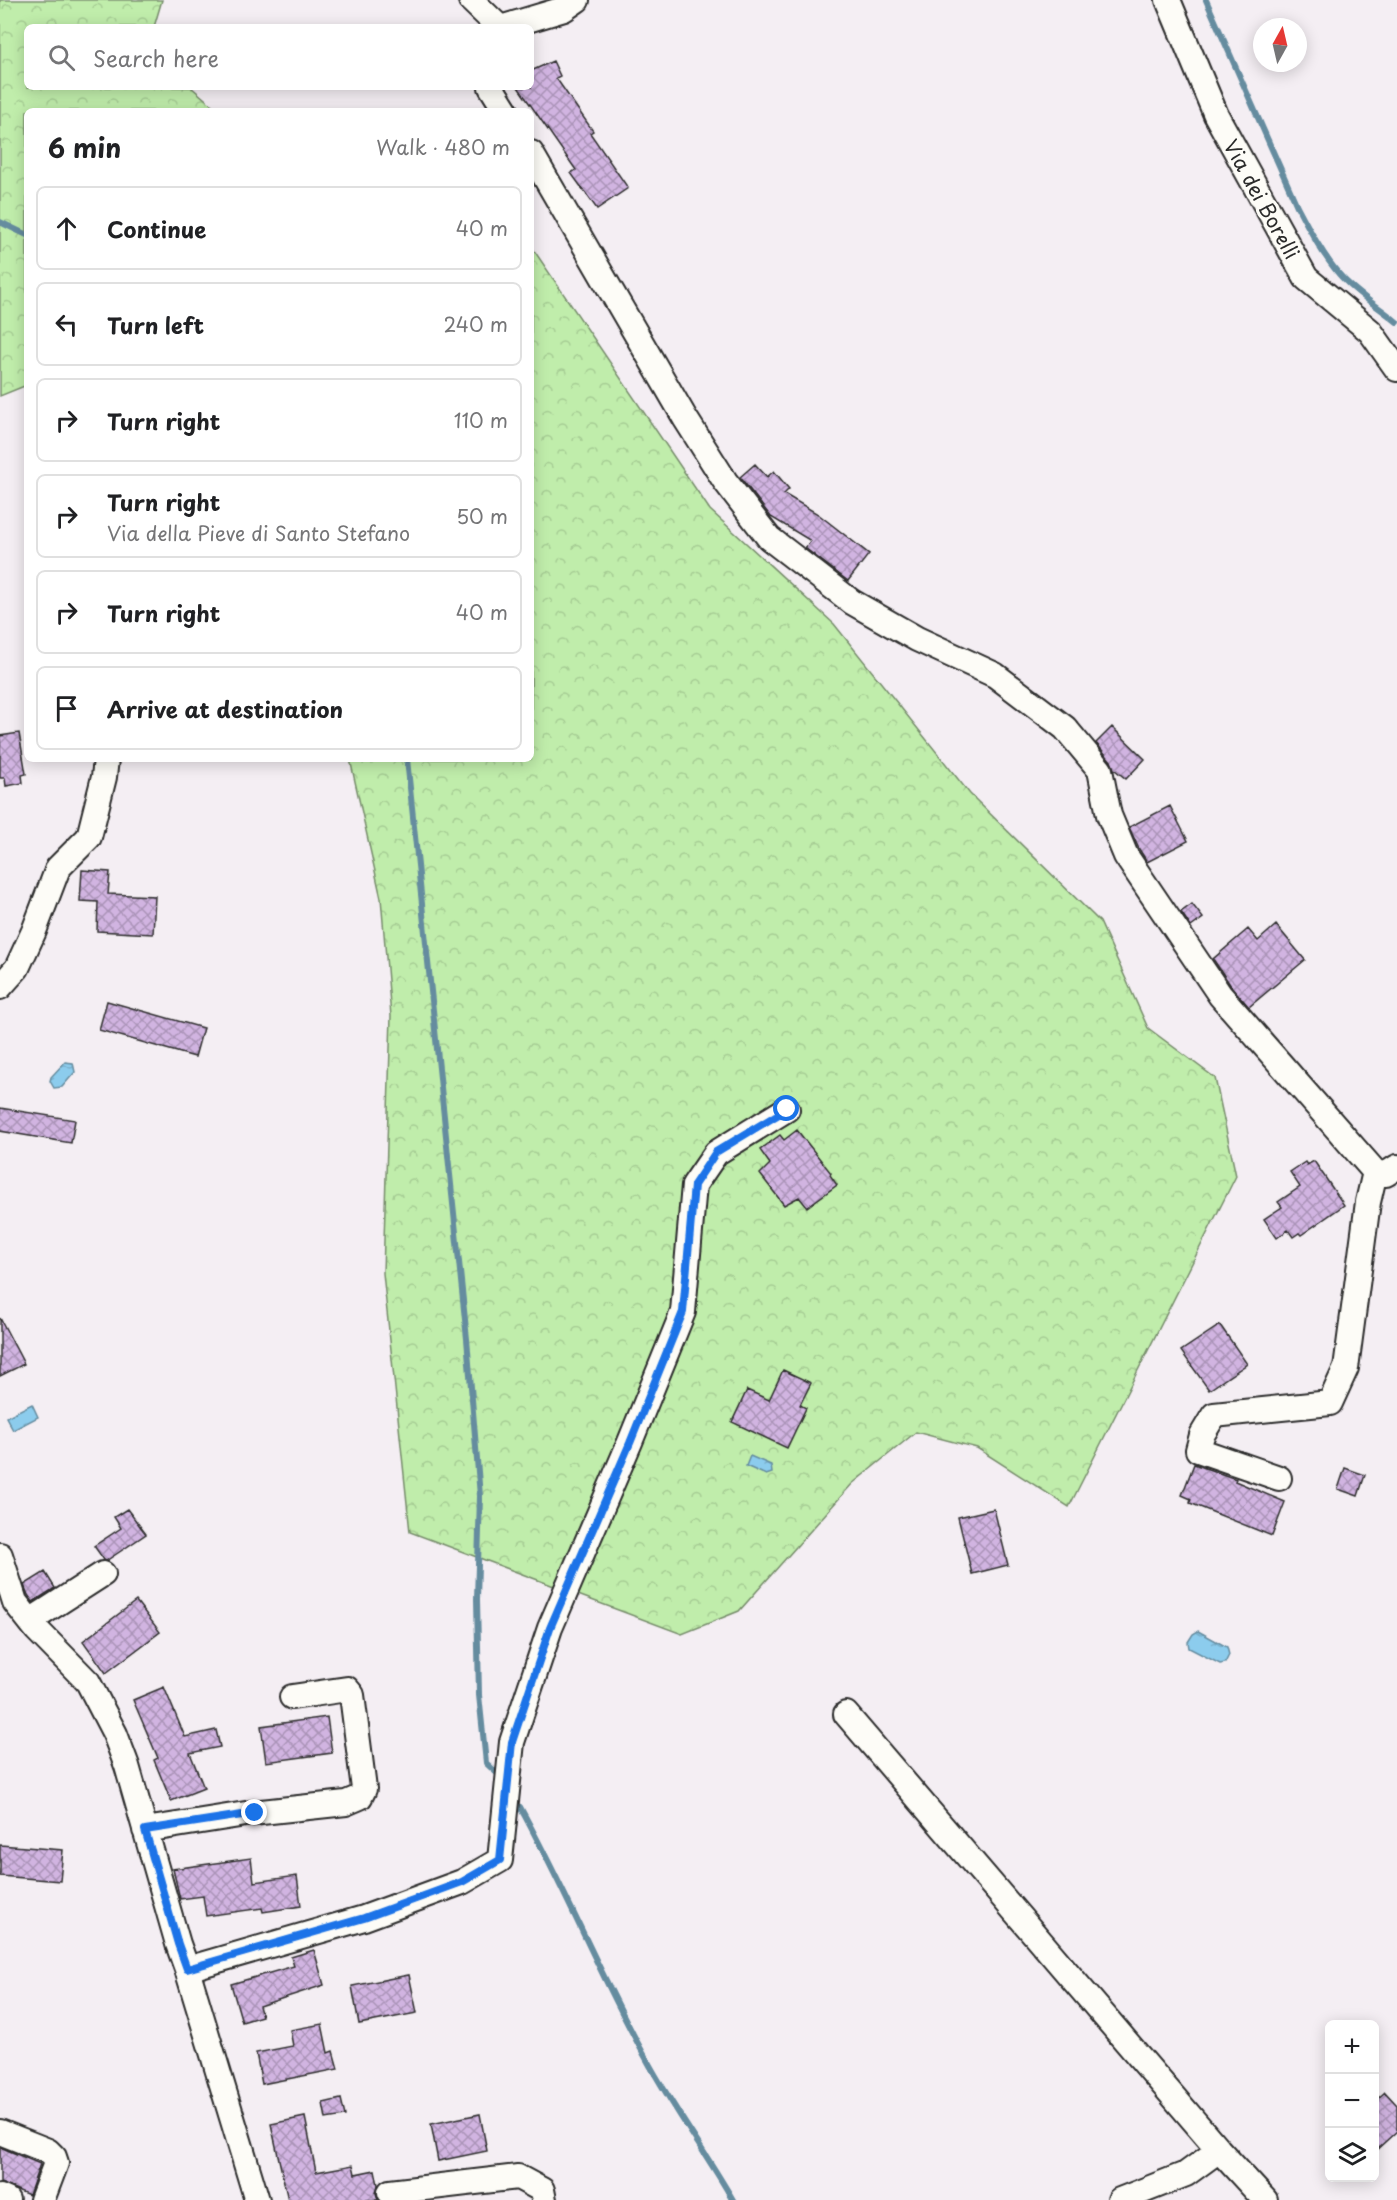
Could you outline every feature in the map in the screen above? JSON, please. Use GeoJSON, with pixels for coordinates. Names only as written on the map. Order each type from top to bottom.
{"type":"FeatureCollection","features":[{"type":"Feature","properties":{"kind":"street"},"geometry":{"type":"LineString","coordinates":[[471,0],[496,24]]}},
{"type":"Feature","properties":{"kind":"street"},"geometry":{"type":"LineString","coordinates":[[514,24],[564,9],[576,0]]}},
{"type":"Feature","properties":{"kind":"street","name":"Via dei Borelli"},"geometry":{"type":"LineString","coordinates":[[1168,0],[1216,115],[1306,278],[1370,331],[1397,369]]}},
{"type":"Feature","properties":{"kind":"street"},"geometry":{"type":"LineString","coordinates":[[493,90],[504,108]]}},
{"type":"Feature","properties":{"kind":"street"},"geometry":{"type":"LineString","coordinates":[[534,158],[686,418],[725,481],[769,538],[852,603],[917,639],[995,675],[1065,728],[1100,770],[1109,815],[1126,856],[1220,995],[1386,1169],[1368,1202],[1346,1368],[1330,1403],[1214,1415],[1202,1435],[1198,1450],[1279,1478]]}},
{"type":"Feature","properties":{"kind":"street"},"geometry":{"type":"LineString","coordinates":[[0,987],[17,968],[58,868],[89,837],[106,762]]}},
{"type":"Feature","properties":{"kind":"street"},"geometry":{"type":"LineString","coordinates":[[187,1969],[364,1918],[462,1882],[500,1860],[512,1742],[550,1628],[630,1443],[683,1312],[694,1185],[716,1152],[787,1109]]}},
{"type":"Feature","properties":{"kind":"street"},"geometry":{"type":"LineString","coordinates":[[0,1555],[15,1602],[87,1682],[115,1734],[127,1766],[178,1944],[256,2200]]}},
{"type":"Feature","properties":{"kind":"street"},"geometry":{"type":"LineString","coordinates":[[30,1621],[103,1574]]}},
{"type":"Feature","properties":{"kind":"street"},"geometry":{"type":"LineString","coordinates":[[145,1830],[245,1814],[346,1803],[360,1797],[364,1789],[352,1695],[347,1689],[291,1697]]}},
{"type":"Feature","properties":{"kind":"street"},"geometry":{"type":"LineString","coordinates":[[846,1714],[1219,2150],[1265,2200]]}},
{"type":"Feature","properties":{"kind":"street"},"geometry":{"type":"LineString","coordinates":[[0,2132],[48,2151],[54,2157],[56,2163],[42,2200]]}},
{"type":"Feature","properties":{"kind":"street"},"geometry":{"type":"LineString","coordinates":[[1120,2200],[1186,2174],[1219,2150]]}},
{"type":"Feature","properties":{"kind":"street"},"geometry":{"type":"LineString","coordinates":[[390,2192],[519,2177],[542,2190],[544,2200]]}},
{"type":"Feature","properties":{"kind":"street"},"geometry":{"type":"LineString","coordinates":[[0,2197],[7,2200]]}},
{"type":"Feature","properties":{"kind":"green space"},"geometry":{"type":"Polygon","coordinates":[[[0,0],[162,0],[155,24],[24,24],[24,90],[194,90],[216,108],[24,108],[24,386],[0,396],[0,0]]]}},
{"type":"Feature","properties":{"kind":"green space"},"geometry":{"type":"Polygon","coordinates":[[[534,250],[710,510],[834,624],[970,794],[1100,922],[1148,1028],[1215,1078],[1236,1176],[1069,1507],[977,1448],[916,1432],[852,1484],[739,1611],[682,1634],[410,1532],[383,1273],[391,1016],[381,898],[351,762],[534,762],[534,250]]]}},
{"type":"Feature","properties":{"kind":"water"},"geometry":{"type":"Polygon","coordinates":[[[65,1062],[73,1063],[75,1072],[62,1087],[54,1088],[50,1081],[51,1077],[65,1062]]]}},
{"type":"Feature","properties":{"kind":"water"},"geometry":{"type":"Polygon","coordinates":[[[32,1404],[38,1417],[13,1430],[6,1417],[32,1404]]]}},
{"type":"Feature","properties":{"kind":"water"},"geometry":{"type":"Polygon","coordinates":[[[750,1456],[771,1465],[772,1473],[766,1475],[746,1466],[750,1456]]]}},
{"type":"Feature","properties":{"kind":"water"},"geometry":{"type":"Polygon","coordinates":[[[1198,1631],[1227,1647],[1229,1655],[1225,1663],[1220,1664],[1189,1648],[1188,1642],[1198,1631]]]}},
{"type":"Feature","properties":{"kind":"building"},"geometry":{"type":"Polygon","coordinates":[[[553,61],[560,76],[556,78],[593,131],[590,133],[628,188],[597,209],[571,173],[576,170],[520,90],[534,90],[534,70],[553,61]]]}},
{"type":"Feature","properties":{"kind":"building"},"geometry":{"type":"Polygon","coordinates":[[[755,464],[767,477],[774,471],[789,489],[784,494],[818,514],[869,554],[848,581],[805,548],[811,541],[771,517],[740,477],[755,464]]]}},
{"type":"Feature","properties":{"kind":"building"},"geometry":{"type":"Polygon","coordinates":[[[1112,727],[1145,759],[1126,779],[1114,769],[1111,761],[1096,743],[1112,727]]]}},
{"type":"Feature","properties":{"kind":"building"},"geometry":{"type":"Polygon","coordinates":[[[19,733],[26,774],[22,775],[23,783],[6,786],[5,778],[0,778],[0,736],[19,733]]]}},
{"type":"Feature","properties":{"kind":"building"},"geometry":{"type":"Polygon","coordinates":[[[1170,806],[1188,841],[1147,862],[1129,827],[1170,806]]]}},
{"type":"Feature","properties":{"kind":"building"},"geometry":{"type":"Polygon","coordinates":[[[82,870],[110,872],[108,894],[155,896],[153,934],[97,931],[98,902],[80,901],[82,870]]]}},
{"type":"Feature","properties":{"kind":"building"},"geometry":{"type":"Polygon","coordinates":[[[1192,904],[1203,918],[1191,927],[1181,912],[1192,904]]]}},
{"type":"Feature","properties":{"kind":"building"},"geometry":{"type":"Polygon","coordinates":[[[1276,925],[1305,960],[1249,1007],[1213,959],[1248,929],[1258,941],[1276,925]]]}},
{"type":"Feature","properties":{"kind":"building"},"geometry":{"type":"Polygon","coordinates":[[[107,1001],[203,1028],[195,1057],[99,1030],[107,1001]]]}},
{"type":"Feature","properties":{"kind":"building"},"geometry":{"type":"Polygon","coordinates":[[[0,1108],[75,1120],[71,1143],[0,1131],[0,1108]]]}},
{"type":"Feature","properties":{"kind":"building"},"geometry":{"type":"Polygon","coordinates":[[[797,1130],[831,1173],[837,1185],[807,1207],[799,1197],[784,1205],[760,1174],[770,1164],[760,1150],[780,1135],[784,1140],[797,1130]]]}},
{"type":"Feature","properties":{"kind":"building"},"geometry":{"type":"Polygon","coordinates":[[[1314,1161],[1344,1205],[1301,1235],[1299,1233],[1293,1237],[1288,1230],[1277,1238],[1264,1219],[1282,1207],[1278,1202],[1300,1187],[1290,1172],[1305,1162],[1307,1165],[1314,1161]]]}},
{"type":"Feature","properties":{"kind":"building"},"geometry":{"type":"Polygon","coordinates":[[[0,1318],[24,1364],[0,1376],[0,1318]]]}},
{"type":"Feature","properties":{"kind":"building"},"geometry":{"type":"Polygon","coordinates":[[[1220,1325],[1247,1364],[1209,1390],[1181,1351],[1220,1325]]]}},
{"type":"Feature","properties":{"kind":"building"},"geometry":{"type":"Polygon","coordinates":[[[783,1370],[811,1383],[800,1405],[806,1408],[787,1448],[732,1422],[747,1390],[769,1400],[783,1370]]]}},
{"type":"Feature","properties":{"kind":"building"},"geometry":{"type":"Polygon","coordinates":[[[1194,1464],[1236,1479],[1235,1481],[1285,1502],[1272,1536],[1190,1503],[1191,1499],[1182,1495],[1194,1464]]]}},
{"type":"Feature","properties":{"kind":"building"},"geometry":{"type":"Polygon","coordinates":[[[1345,1468],[1365,1475],[1358,1496],[1338,1489],[1345,1468]]]}},
{"type":"Feature","properties":{"kind":"building"},"geometry":{"type":"Polygon","coordinates":[[[127,1509],[146,1534],[106,1561],[94,1546],[121,1528],[114,1517],[127,1509]]]}},
{"type":"Feature","properties":{"kind":"building"},"geometry":{"type":"Polygon","coordinates":[[[994,1509],[1008,1565],[972,1574],[958,1517],[994,1509]]]}},
{"type":"Feature","properties":{"kind":"building"},"geometry":{"type":"Polygon","coordinates":[[[45,1572],[55,1588],[33,1602],[24,1585],[45,1572]]]}},
{"type":"Feature","properties":{"kind":"building"},"geometry":{"type":"Polygon","coordinates":[[[136,1601],[160,1632],[106,1673],[83,1641],[136,1601]]]}},
{"type":"Feature","properties":{"kind":"building"},"geometry":{"type":"Polygon","coordinates":[[[164,1687],[185,1737],[216,1730],[220,1747],[190,1753],[204,1788],[171,1801],[154,1760],[158,1758],[133,1700],[164,1687]]]}},
{"type":"Feature","properties":{"kind":"building"},"geometry":{"type":"Polygon","coordinates":[[[327,1717],[332,1753],[266,1762],[261,1726],[327,1717]]]}},
{"type":"Feature","properties":{"kind":"building"},"geometry":{"type":"Polygon","coordinates":[[[0,1845],[63,1850],[60,1881],[0,1876],[0,1845]]]}},
{"type":"Feature","properties":{"kind":"building"},"geometry":{"type":"Polygon","coordinates":[[[251,1858],[254,1882],[297,1876],[301,1906],[263,1912],[262,1908],[206,1916],[203,1896],[180,1899],[173,1869],[251,1858]]]}},
{"type":"Feature","properties":{"kind":"building"},"geometry":{"type":"Polygon","coordinates":[[[314,1950],[324,1985],[259,2006],[262,2016],[242,2022],[231,1984],[294,1966],[291,1957],[314,1950]]]}},
{"type":"Feature","properties":{"kind":"building"},"geometry":{"type":"Polygon","coordinates":[[[409,1975],[417,2013],[359,2024],[352,1986],[409,1975]]]}},
{"type":"Feature","properties":{"kind":"building"},"geometry":{"type":"Polygon","coordinates":[[[322,2024],[328,2053],[333,2051],[338,2069],[262,2084],[256,2053],[293,2046],[290,2030],[322,2024]]]}},
{"type":"Feature","properties":{"kind":"building"},"geometry":{"type":"Polygon","coordinates":[[[1385,2092],[1397,2105],[1397,2131],[1379,2147],[1379,2128],[1379,2097],[1385,2092]]]}},
{"type":"Feature","properties":{"kind":"building"},"geometry":{"type":"Polygon","coordinates":[[[341,2099],[345,2116],[326,2119],[323,2103],[341,2099]]]}},
{"type":"Feature","properties":{"kind":"building"},"geometry":{"type":"Polygon","coordinates":[[[480,2114],[487,2151],[438,2161],[431,2124],[480,2114]]]}},
{"type":"Feature","properties":{"kind":"building"},"geometry":{"type":"Polygon","coordinates":[[[305,2117],[316,2172],[353,2165],[355,2174],[375,2170],[378,2200],[288,2200],[271,2124],[305,2117]]]}},
{"type":"Feature","properties":{"kind":"building"},"geometry":{"type":"Polygon","coordinates":[[[0,2147],[40,2164],[29,2195],[0,2183],[0,2147]]]}},
{"type":"Feature","properties":{"kind":"waterway"},"geometry":{"type":"LineString","coordinates":[[1206,0],[1297,206],[1316,241],[1346,281],[1397,322]]}},
{"type":"Feature","properties":{"kind":"waterway"},"geometry":{"type":"LineString","coordinates":[[0,222],[24,234]]}},
{"type":"Feature","properties":{"kind":"waterway"},"geometry":{"type":"LineString","coordinates":[[407,762],[467,1339],[480,1496],[477,1599],[479,1695],[486,1763],[500,1776]]}},
{"type":"Feature","properties":{"kind":"waterway"},"geometry":{"type":"LineString","coordinates":[[520,1807],[647,2060],[733,2200]]}},
{"type":"Feature","properties":{"kind":"route"},"geometry":{"type":"LineString","coordinates":[[255,1813],[145,1830],[187,1969],[364,1918],[462,1882],[500,1860],[512,1742],[550,1628],[630,1443],[683,1312],[694,1185],[716,1152],[787,1109]]}}]}
